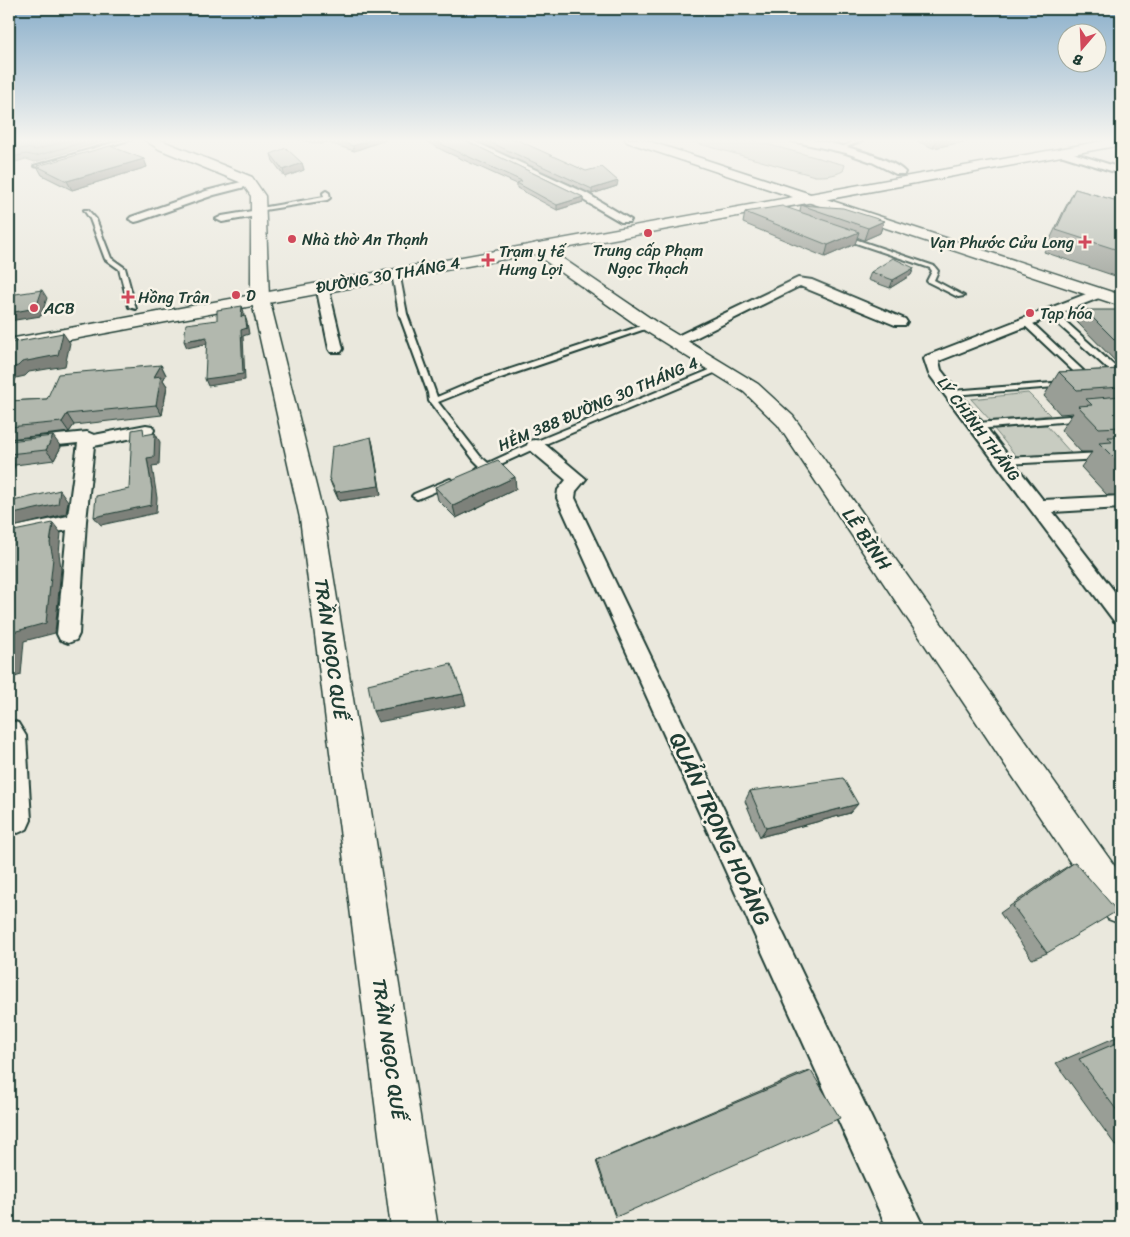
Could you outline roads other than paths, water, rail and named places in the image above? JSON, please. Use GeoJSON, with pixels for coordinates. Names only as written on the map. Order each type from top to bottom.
{"type":"FeatureCollection","features":[{"type":"Feature","properties":{"kind":"main road","name":"TRẦN NGỌC QUẾ"},"geometry":{"type":"LineString","coordinates":[[258,197],[259,291],[313,527],[415,1228]]}},
{"type":"Feature","properties":{"kind":"main road","name":"ĐƯỜNG 30 THÁNG 4"},"geometry":{"type":"LineString","coordinates":[[9,344],[259,291],[752,197]]}},
{"type":"Feature","properties":{"kind":"main road","name":"ĐƯỜNG 30 THÁNG 4"},"geometry":{"type":"LineString","coordinates":[[9,330],[133,307],[259,291],[322,286],[394,274],[761,206],[793,197]]}},
{"type":"Feature","properties":{"kind":"main road"},"geometry":{"type":"LineString","coordinates":[[823,197],[1121,301]]}},
{"type":"Feature","properties":{"kind":"main road"},"geometry":{"type":"LineString","coordinates":[[838,197],[1121,288]]}},
{"type":"Feature","properties":{"kind":"main road","name":"LÊ BÌNH"},"geometry":{"type":"LineString","coordinates":[[537,248],[650,326],[751,388],[786,421],[1121,906]]}},
{"type":"Feature","properties":{"kind":"street"},"geometry":{"type":"LineString","coordinates":[[136,218],[199,197]]}},
{"type":"Feature","properties":{"kind":"street"},"geometry":{"type":"LineString","coordinates":[[582,197],[625,220]]}},
{"type":"Feature","properties":{"kind":"street"},"geometry":{"type":"LineString","coordinates":[[222,219],[258,211]]}},
{"type":"Feature","properties":{"kind":"street"},"geometry":{"type":"LineString","coordinates":[[676,342],[798,282],[807,283],[900,322]]}},
{"type":"Feature","properties":{"kind":"street"},"geometry":{"type":"LineString","coordinates":[[322,286],[336,350]]}},
{"type":"Feature","properties":{"kind":"street","name":"LÝ CHÍNH THẮNG"},"geometry":{"type":"LineString","coordinates":[[1098,293],[932,359],[934,371],[1120,613]]}},
{"type":"Feature","properties":{"kind":"street"},"geometry":{"type":"LineString","coordinates":[[87,442],[146,430]]}},
{"type":"Feature","properties":{"kind":"street"},"geometry":{"type":"LineString","coordinates":[[9,445],[87,437],[76,521],[68,634]]}},
{"type":"Feature","properties":{"kind":"street","name":"QUẢN TRỌNG HOÀNG"},"geometry":{"type":"LineString","coordinates":[[535,445],[577,479],[567,490],[566,498],[906,1228]]}},
{"type":"Feature","properties":{"kind":"street"},"geometry":{"type":"LineString","coordinates":[[1039,507],[1121,502]]}},
{"type":"Feature","properties":{"kind":"street"},"geometry":{"type":"LineString","coordinates":[[9,535],[76,521]]}},
{"type":"Feature","properties":{"kind":"street"},"geometry":{"type":"LineString","coordinates":[[9,731],[14,736],[18,820]]}},
{"type":"Feature","properties":{"kind":"lane"},"geometry":{"type":"LineString","coordinates":[[258,211],[325,199],[327,197]]}},
{"type":"Feature","properties":{"kind":"lane"},"geometry":{"type":"LineString","coordinates":[[761,206],[778,213]]}},
{"type":"Feature","properties":{"kind":"lane"},"geometry":{"type":"LineString","coordinates":[[86,210],[93,219],[108,260],[122,268],[133,307]]}},
{"type":"Feature","properties":{"kind":"lane"},"geometry":{"type":"LineString","coordinates":[[839,235],[932,267],[935,271],[930,281],[960,296]]}},
{"type":"Feature","properties":{"kind":"lane","name":"HẺM 388 ĐƯỜNG 30 THÁNG 4"},"geometry":{"type":"LineString","coordinates":[[394,274],[398,278],[403,314],[432,393],[433,401],[477,458],[487,467]]}},
{"type":"Feature","properties":{"kind":"lane"},"geometry":{"type":"LineString","coordinates":[[1050,312],[1120,380]]}},
{"type":"Feature","properties":{"kind":"lane"},"geometry":{"type":"LineString","coordinates":[[952,394],[1086,382],[1026,322]]}},
{"type":"Feature","properties":{"kind":"lane"},"geometry":{"type":"LineString","coordinates":[[433,401],[480,382],[650,326]]}},
{"type":"Feature","properties":{"kind":"lane","name":"HẺM 388 ĐƯỜNG 30 THÁNG 4"},"geometry":{"type":"LineString","coordinates":[[417,496],[720,369]]}},
{"type":"Feature","properties":{"kind":"lane"},"geometry":{"type":"LineString","coordinates":[[977,426],[1092,417]]}},
{"type":"Feature","properties":{"kind":"lane"},"geometry":{"type":"LineString","coordinates":[[1004,461],[1121,455]]}},
{"type":"Feature","properties":{"kind":"place","name":"Trung cấp Phạm Ngọc Thạch"},"geometry":{"type":"Point","coordinates":[648,233]}},
{"type":"Feature","properties":{"kind":"place","name":"Nhà thờ An Thạnh"},"geometry":{"type":"Point","coordinates":[292,239]}},
{"type":"Feature","properties":{"kind":"place","name":"Vạn Phước Cửu Long"},"geometry":{"type":"Point","coordinates":[1085,242]}},
{"type":"Feature","properties":{"kind":"place","name":"Trạm y tế Hưng Lợi"},"geometry":{"type":"Point","coordinates":[488,260]}},
{"type":"Feature","properties":{"kind":"place","name":"D"},"geometry":{"type":"Point","coordinates":[236,295]}},
{"type":"Feature","properties":{"kind":"place","name":"Hồng Trân"},"geometry":{"type":"Point","coordinates":[128,297]}},
{"type":"Feature","properties":{"kind":"place","name":"ACB"},"geometry":{"type":"Point","coordinates":[34,308]}},
{"type":"Feature","properties":{"kind":"place","name":"Tạp hóa"},"geometry":{"type":"Point","coordinates":[1030,313]}}]}
